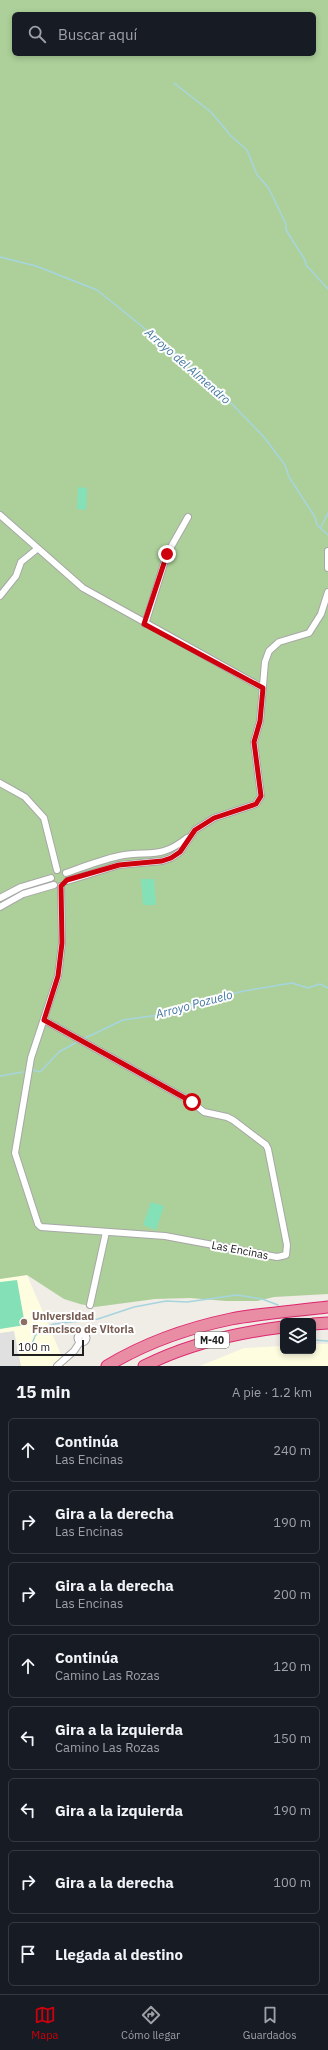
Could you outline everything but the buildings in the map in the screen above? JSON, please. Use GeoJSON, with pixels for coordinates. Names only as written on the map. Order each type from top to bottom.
{"type":"FeatureCollection","features":[{"type":"Feature","properties":{"kind":"highway","name":"M-40"},"geometry":{"type":"LineString","coordinates":[[106,1366],[156,1341],[198,1327],[232,1319],[328,1307]]}},
{"type":"Feature","properties":{"kind":"highway"},"geometry":{"type":"LineString","coordinates":[[316,1324],[328,1322]]}},
{"type":"Feature","properties":{"kind":"highway","name":"M-40"},"geometry":{"type":"LineString","coordinates":[[144,1366],[162,1357],[199,1344],[236,1334],[280,1327]]}},
{"type":"Feature","properties":{"kind":"street"},"geometry":{"type":"LineString","coordinates":[[0,515],[82,588],[144,624],[263,688]]}},
{"type":"Feature","properties":{"kind":"street"},"geometry":{"type":"LineString","coordinates":[[144,624],[167,554],[188,517]]}},
{"type":"Feature","properties":{"kind":"street"},"geometry":{"type":"LineString","coordinates":[[0,596],[16,576],[21,562],[37,549]]}},
{"type":"Feature","properties":{"kind":"street"},"geometry":{"type":"LineString","coordinates":[[328,551],[328,568]]}},
{"type":"Feature","properties":{"kind":"street"},"geometry":{"type":"LineString","coordinates":[[0,907],[23,894],[54,885],[61,886],[67,880],[119,865],[162,861],[171,858],[180,852],[195,830],[214,818],[256,804],[261,796],[254,742],[260,721],[265,662],[269,651],[279,642],[309,632],[321,614],[328,592]]}},
{"type":"Feature","properties":{"kind":"street"},"geometry":{"type":"LineString","coordinates":[[0,783],[26,797],[44,818],[57,870]]}},
{"type":"Feature","properties":{"kind":"street"},"geometry":{"type":"LineString","coordinates":[[57,870],[66,873],[120,856],[156,854],[173,849],[190,836]]}},
{"type":"Feature","properties":{"kind":"street"},"geometry":{"type":"LineString","coordinates":[[0,898],[21,887],[51,878],[57,870]]}},
{"type":"Feature","properties":{"kind":"street"},"geometry":{"type":"LineString","coordinates":[[66,873],[67,880]]}},
{"type":"Feature","properties":{"kind":"street"},"geometry":{"type":"LineString","coordinates":[[51,878],[54,885]]}},
{"type":"Feature","properties":{"kind":"street","name":"Las Encinas"},"geometry":{"type":"LineString","coordinates":[[44,1020],[192,1102],[204,1112],[228,1116],[266,1145],[287,1252],[285,1256],[277,1257],[165,1236],[41,1227],[38,1224],[15,1152],[31,1058],[58,976],[61,950],[61,886]]}},
{"type":"Feature","properties":{"kind":"street"},"geometry":{"type":"LineString","coordinates":[[90,1305],[106,1232]]}},
{"type":"Feature","properties":{"kind":"street"},"geometry":{"type":"LineString","coordinates":[[57,1366],[74,1351],[80,1342]]}},
{"type":"Feature","properties":{"kind":"shaded area","name":"Universidad Francisco de Vitoria"},"geometry":{"type":"Polygon","coordinates":[[[27,1275],[66,1366],[0,1366],[0,1279],[27,1275]]]}},
{"type":"Feature","properties":{"kind":"shaded area"},"geometry":{"type":"Polygon","coordinates":[[[14,1331],[21,1366],[0,1366],[0,1333],[14,1331]]]}},
{"type":"Feature","properties":{"kind":"shaded area"},"geometry":{"type":"Polygon","coordinates":[[[316,1344],[328,1344],[328,1366],[200,1366],[244,1348],[280,1346],[280,1354],[316,1354],[316,1344]]]}},
{"type":"Feature","properties":{"kind":"green space"},"geometry":{"type":"Polygon","coordinates":[[[0,0],[328,0],[328,1294],[274,1297],[257,1301],[226,1301],[190,1298],[155,1299],[95,1307],[64,1299],[27,1275],[0,1279],[0,0]]]}},
{"type":"Feature","properties":{"kind":"green space"},"geometry":{"type":"Polygon","coordinates":[[[78,487],[87,488],[86,510],[77,509],[78,487]]]}},
{"type":"Feature","properties":{"kind":"green space"},"geometry":{"type":"Polygon","coordinates":[[[141,879],[154,879],[156,905],[143,905],[141,879]]]}},
{"type":"Feature","properties":{"kind":"green space"},"geometry":{"type":"Polygon","coordinates":[[[151,1202],[164,1206],[156,1230],[143,1225],[151,1202]]]}},
{"type":"Feature","properties":{"kind":"green space"},"geometry":{"type":"Polygon","coordinates":[[[17,1280],[25,1325],[0,1329],[0,1282],[17,1280]]]}},
{"type":"Feature","properties":{"kind":"waterway"},"geometry":{"type":"LineString","coordinates":[[174,83],[211,112],[231,136],[247,150],[257,175],[268,187],[286,224],[286,230],[305,260],[306,265],[328,289]]}},
{"type":"Feature","properties":{"kind":"waterway","name":"Arroyo del Almendro"},"geometry":{"type":"LineString","coordinates":[[0,257],[36,266],[97,290],[185,361],[224,396],[264,437],[285,465],[289,477],[315,517],[317,525],[328,535]]}},
{"type":"Feature","properties":{"kind":"waterway"},"geometry":{"type":"LineString","coordinates":[[321,527],[328,513]]}},
{"type":"Feature","properties":{"kind":"waterway","name":"Arroyo Pozuelo"},"geometry":{"type":"LineString","coordinates":[[85,1038],[123,1020],[166,1014],[191,1003],[244,991],[292,983],[308,988],[320,984],[328,988]]}},
{"type":"Feature","properties":{"kind":"waterway","name":"Arroyo Pozuelo"},"geometry":{"type":"LineString","coordinates":[[33,1070],[40,1072],[59,1052],[77,1042]]}},
{"type":"Feature","properties":{"kind":"waterway","name":"Arroyo Pozuelo"},"geometry":{"type":"LineString","coordinates":[[0,1076],[23,1072]]}},
{"type":"Feature","properties":{"kind":"waterway"},"geometry":{"type":"LineString","coordinates":[[32,1344],[35,1336],[40,1330],[54,1324],[98,1319],[134,1307],[166,1301],[187,1302],[237,1295],[262,1299],[278,1305]]}},
{"type":"Feature","properties":{"kind":"waterway"},"geometry":{"type":"LineString","coordinates":[[316,1340],[328,1341]]}},
{"type":"Feature","properties":{"kind":"place","name":"Universidad Francisco de Vitoria"},"geometry":{"type":"Point","coordinates":[24,1322]}},
{"type":"Feature","properties":{"kind":"route"},"geometry":{"type":"LineString","coordinates":[[167,554],[144,624],[263,688],[260,721],[254,742],[261,796],[256,804],[214,818],[195,830],[180,852],[171,858],[162,861],[119,865],[67,880],[65,884],[61,886],[62,943],[58,976],[44,1020],[192,1102]]}}]}
